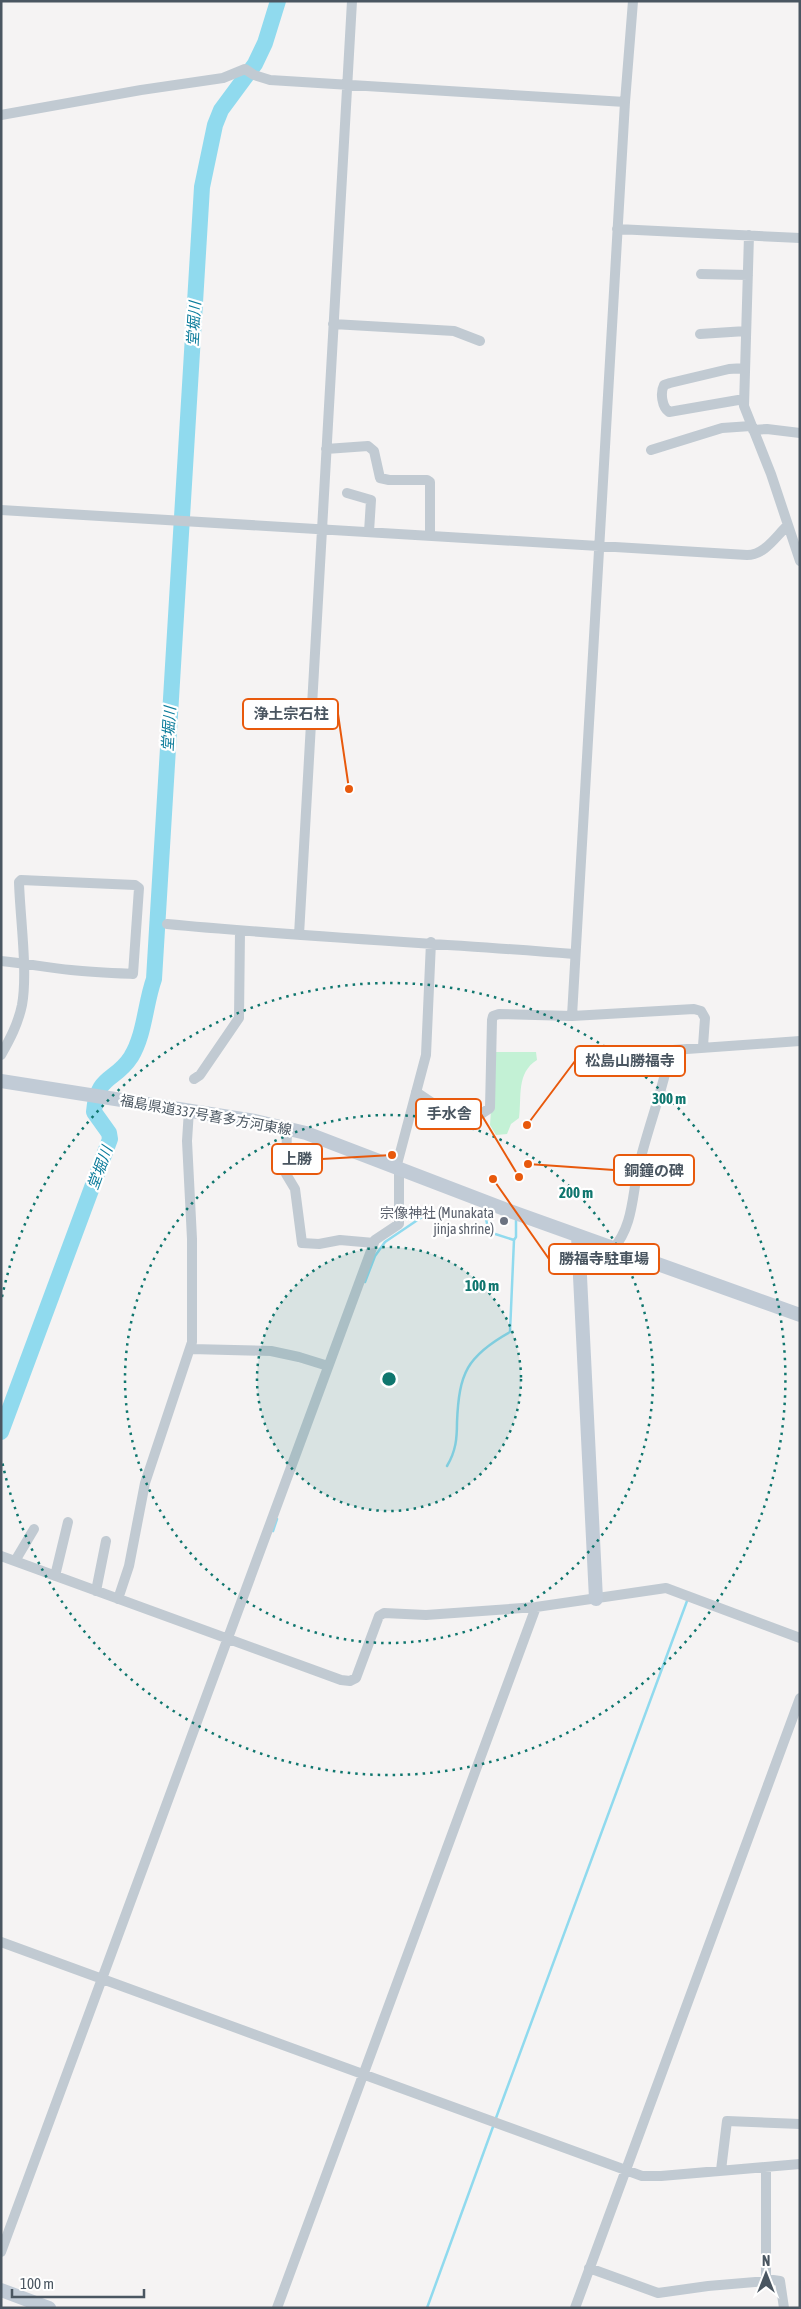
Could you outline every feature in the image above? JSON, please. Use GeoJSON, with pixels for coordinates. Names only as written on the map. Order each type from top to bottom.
{"type":"FeatureCollection","features":[{"type":"Feature","properties":{"kind":"main road","name":"福島県道337号喜多方河東線"},"geometry":{"type":"LineString","coordinates":[[1,1081],[189,1110],[306,1133],[613,1249],[800,1315]]}},
{"type":"Feature","properties":{"kind":"main road"},"geometry":{"type":"LineString","coordinates":[[578,1236],[596,1598]]}},
{"type":"Feature","properties":{"kind":"main road"},"geometry":{"type":"LineString","coordinates":[[1,2290],[49,2308]]}},
{"type":"Feature","properties":{"kind":"street"},"geometry":{"type":"LineString","coordinates":[[300,935],[321,529],[352,1]]}},
{"type":"Feature","properties":{"kind":"street"},"geometry":{"type":"LineString","coordinates":[[572,1016],[598,547],[625,102],[633,1]]}},
{"type":"Feature","properties":{"kind":"street"},"geometry":{"type":"LineString","coordinates":[[1,115],[141,90],[223,78],[245,69],[254,75],[270,80],[625,102]]}},
{"type":"Feature","properties":{"kind":"street"},"geometry":{"type":"LineString","coordinates":[[618,229],[800,238]]}},
{"type":"Feature","properties":{"kind":"street"},"geometry":{"type":"LineString","coordinates":[[749,235],[744,399],[752,428],[771,474],[800,561]]}},
{"type":"Feature","properties":{"kind":"street"},"geometry":{"type":"LineString","coordinates":[[701,274],[748,275]]}},
{"type":"Feature","properties":{"kind":"street"},"geometry":{"type":"LineString","coordinates":[[333,324],[454,331],[480,341]]}},
{"type":"Feature","properties":{"kind":"street"},"geometry":{"type":"LineString","coordinates":[[700,334],[746,331]]}},
{"type":"Feature","properties":{"kind":"street"},"geometry":{"type":"LineString","coordinates":[[744,399],[669,412],[665,408],[662,391],[664,385],[670,383],[729,369],[745,368]]}},
{"type":"Feature","properties":{"kind":"street"},"geometry":{"type":"LineString","coordinates":[[650,450],[722,428],[752,428],[800,433]]}},
{"type":"Feature","properties":{"kind":"street"},"geometry":{"type":"LineString","coordinates":[[326,449],[368,446],[374,451],[380,478],[389,480],[427,480],[430,482],[430,536]]}},
{"type":"Feature","properties":{"kind":"street"},"geometry":{"type":"LineString","coordinates":[[347,493],[371,500],[370,532]]}},
{"type":"Feature","properties":{"kind":"street"},"geometry":{"type":"LineString","coordinates":[[1,510],[754,555],[763,550],[788,525]]}},
{"type":"Feature","properties":{"kind":"street"},"geometry":{"type":"LineString","coordinates":[[1,961],[23,963],[71,970],[133,974],[139,888],[135,885],[20,880],[18,882],[23,963],[22,1007],[13,1033],[1,1055]]}},
{"type":"Feature","properties":{"kind":"street"},"geometry":{"type":"LineString","coordinates":[[167,924],[240,931],[431,942],[574,954]]}},
{"type":"Feature","properties":{"kind":"street"},"geometry":{"type":"LineString","coordinates":[[194,1079],[200,1075],[239,1018],[240,931]]}},
{"type":"Feature","properties":{"kind":"street"},"geometry":{"type":"LineString","coordinates":[[1,2252],[104,1978],[375,1240],[399,1224],[398,1169],[426,1054],[431,942]]}},
{"type":"Feature","properties":{"kind":"street"},"geometry":{"type":"LineString","coordinates":[[416,1092],[462,1123],[469,1122],[490,1108],[493,1016],[499,1014],[572,1016],[696,1009],[701,1011],[705,1018],[704,1046]]}},
{"type":"Feature","properties":{"kind":"street"},"geometry":{"type":"LineString","coordinates":[[613,1249],[621,1239],[626,1228],[635,1194],[639,1168],[660,1097],[670,1053],[681,1048],[800,1041]]}},
{"type":"Feature","properties":{"kind":"street"},"geometry":{"type":"LineString","coordinates":[[118,1599],[130,1566],[149,1469],[191,1349],[192,1239],[187,1141],[189,1110]]}},
{"type":"Feature","properties":{"kind":"street"},"geometry":{"type":"LineString","coordinates":[[286,1128],[286,1174],[295,1190],[302,1243],[319,1244],[340,1240],[374,1243]]}},
{"type":"Feature","properties":{"kind":"street"},"geometry":{"type":"LineString","coordinates":[[191,1349],[271,1351],[328,1366]]}},
{"type":"Feature","properties":{"kind":"street"},"geometry":{"type":"LineString","coordinates":[[55,1576],[68,1522]]}},
{"type":"Feature","properties":{"kind":"street"},"geometry":{"type":"LineString","coordinates":[[15,1561],[34,1530]]}},
{"type":"Feature","properties":{"kind":"street"},"geometry":{"type":"LineString","coordinates":[[96,1591],[106,1542]]}},
{"type":"Feature","properties":{"kind":"street"},"geometry":{"type":"LineString","coordinates":[[1,1556],[341,1680],[350,1681],[356,1678],[379,1616],[384,1613],[426,1615],[536,1607],[666,1588],[800,1638]]}},
{"type":"Feature","properties":{"kind":"street"},"geometry":{"type":"LineString","coordinates":[[277,2308],[536,1607]]}},
{"type":"Feature","properties":{"kind":"street"},"geometry":{"type":"LineString","coordinates":[[575,2308],[800,1698]]}},
{"type":"Feature","properties":{"kind":"street"},"geometry":{"type":"LineString","coordinates":[[1,1942],[104,1978],[625,2171],[650,2177],[800,2164]]}},
{"type":"Feature","properties":{"kind":"street"},"geometry":{"type":"LineString","coordinates":[[721,2170],[727,2121],[800,2124]]}},
{"type":"Feature","properties":{"kind":"street"},"geometry":{"type":"LineString","coordinates":[[766,2167],[768,2198],[765,2250],[767,2280]]}},
{"type":"Feature","properties":{"kind":"street"},"geometry":{"type":"LineString","coordinates":[[589,2268],[658,2293],[767,2280],[780,2281],[784,2308]]}},
{"type":"Feature","properties":{"kind":"green space"},"geometry":{"type":"Polygon","coordinates":[[[495,1052],[536,1052],[537,1060],[530,1065],[523,1079],[519,1118],[511,1124],[507,1134],[496,1135],[490,1125],[495,1052]]]}},
{"type":"Feature","properties":{"kind":"waterway","name":"堂堀川"},"geometry":{"type":"LineString","coordinates":[[1,1432],[110,1139],[109,1133],[94,1112],[99,1091],[103,1084],[125,1065],[136,1048],[154,979],[202,187],[215,125],[221,110],[255,64],[265,43],[278,1]]}},
{"type":"Feature","properties":{"kind":"waterway"},"geometry":{"type":"LineString","coordinates":[[485,1215],[489,1209]]}},
{"type":"Feature","properties":{"kind":"waterway"},"geometry":{"type":"LineString","coordinates":[[365,1282],[375,1256],[385,1242],[422,1217],[437,1211],[447,1210],[464,1214],[479,1210],[485,1215],[489,1232],[514,1240],[516,1237],[516,1217]]}},
{"type":"Feature","properties":{"kind":"waterway"},"geometry":{"type":"LineString","coordinates":[[447,1466],[457,1434],[458,1405],[463,1378],[475,1358],[484,1349],[510,1332],[514,1240]]}},
{"type":"Feature","properties":{"kind":"waterway"},"geometry":{"type":"LineString","coordinates":[[273,1531],[277,1519]]}},
{"type":"Feature","properties":{"kind":"waterway"},"geometry":{"type":"LineString","coordinates":[[496,2118],[687,1601]]}},
{"type":"Feature","properties":{"kind":"waterway"},"geometry":{"type":"LineString","coordinates":[[427,2308],[494,2124]]}},
{"type":"Feature","properties":{"kind":"place","name":"浄土宗石柱"},"geometry":{"type":"Point","coordinates":[349,789]}},
{"type":"Feature","properties":{"kind":"place","name":"松島山勝福寺"},"geometry":{"type":"Point","coordinates":[527,1125]}},
{"type":"Feature","properties":{"kind":"place","name":"上勝"},"geometry":{"type":"Point","coordinates":[392,1155]}},
{"type":"Feature","properties":{"kind":"place","name":"銅鐘の碑"},"geometry":{"type":"Point","coordinates":[528,1164]}},
{"type":"Feature","properties":{"kind":"place","name":"手水舎"},"geometry":{"type":"Point","coordinates":[519,1177]}},
{"type":"Feature","properties":{"kind":"place","name":"勝福寺駐車場"},"geometry":{"type":"Point","coordinates":[493,1179]}},
{"type":"Feature","properties":{"kind":"place","name":"宗像神社 (Munakata jinja shrine)"},"geometry":{"type":"Point","coordinates":[504,1221]}}]}
